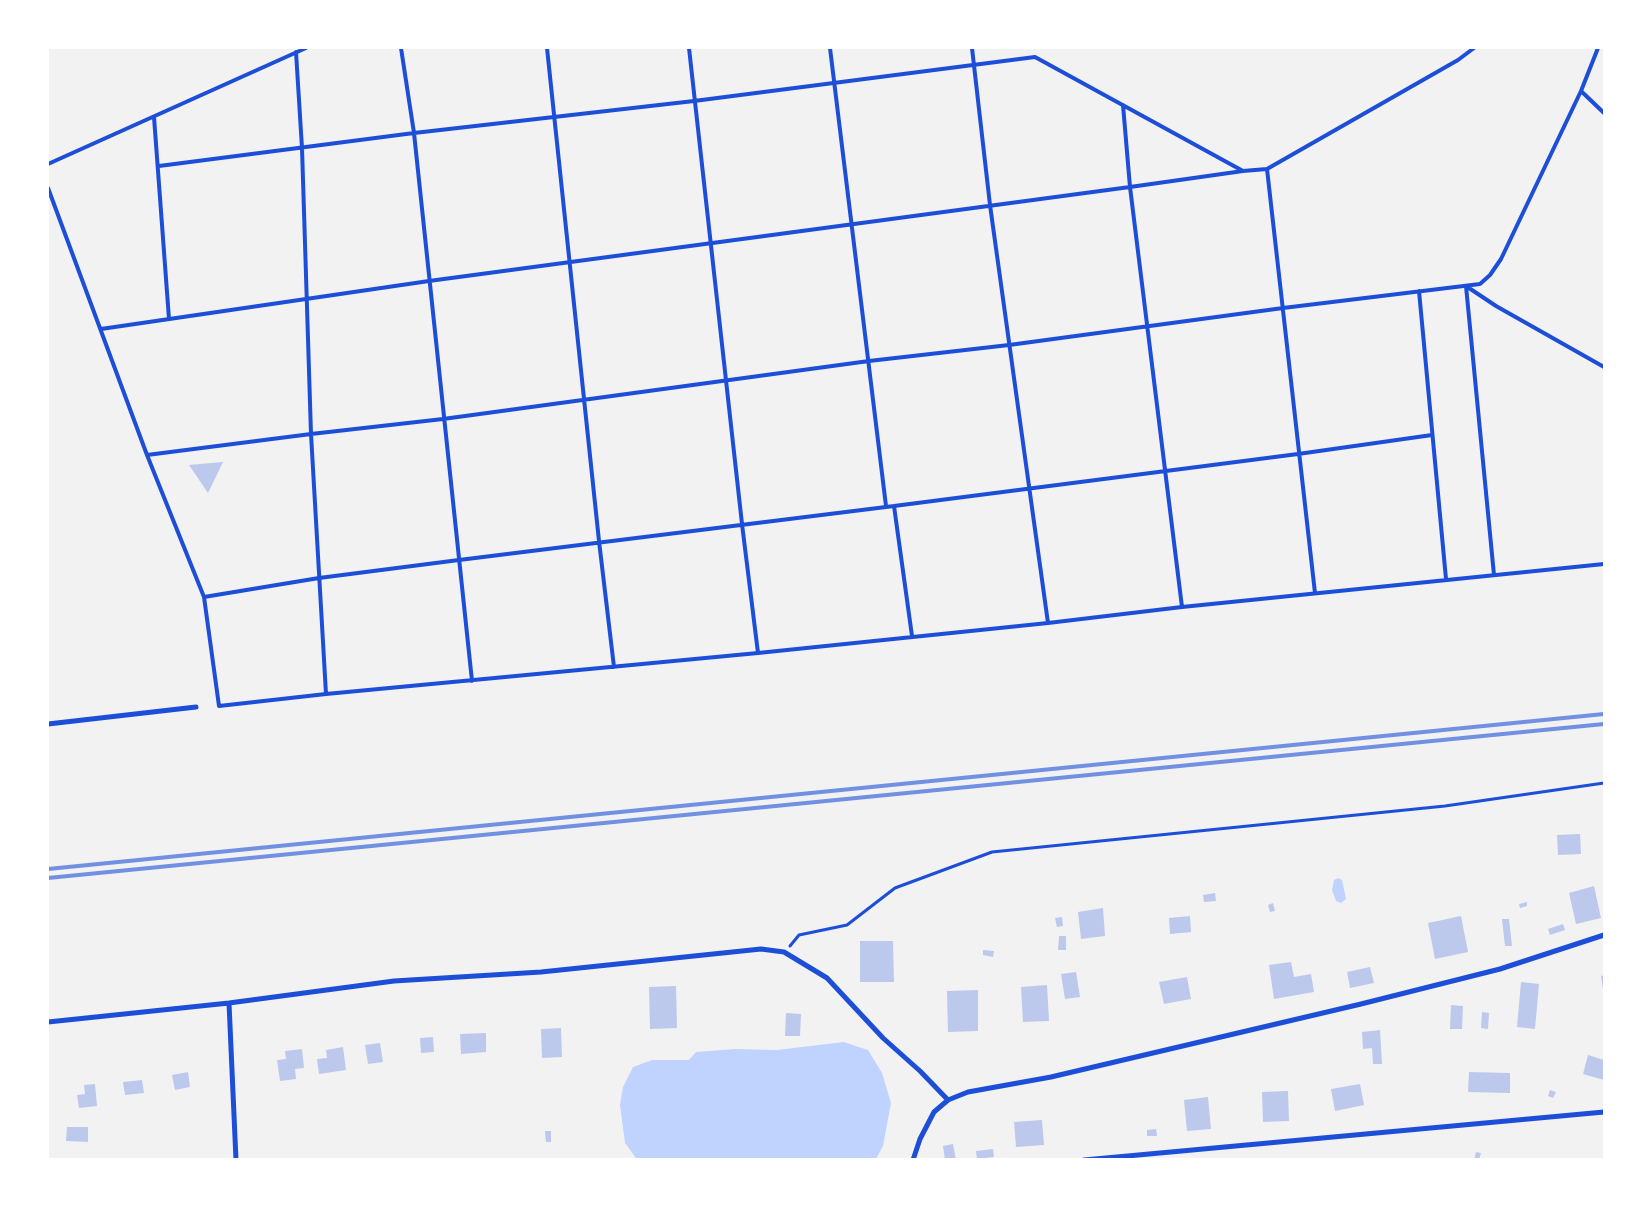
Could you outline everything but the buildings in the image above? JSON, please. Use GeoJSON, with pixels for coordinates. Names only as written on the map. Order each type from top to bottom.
{"type":"FeatureCollection","features":[{"type":"Feature","properties":{"kind":"street"},"geometry":{"type":"LineString","coordinates":[[48,724],[196,707]]}},
{"type":"Feature","properties":{"kind":"street"},"geometry":{"type":"LineString","coordinates":[[913,1160],[920,1139],[934,1112],[948,1100],[968,1092],[1052,1077],[1463,979],[1604,935]]}},
{"type":"Feature","properties":{"kind":"street"},"geometry":{"type":"LineString","coordinates":[[48,1022],[229,1003],[394,981],[541,972],[761,949],[784,952],[827,978],[883,1038],[920,1071],[948,1100]]}},
{"type":"Feature","properties":{"kind":"street"},"geometry":{"type":"LineString","coordinates":[[229,1003],[236,1160]]}},
{"type":"Feature","properties":{"kind":"street"},"geometry":{"type":"LineString","coordinates":[[1084,1160],[1604,1112]]}},
{"type":"Feature","properties":{"kind":"lane"},"geometry":{"type":"LineString","coordinates":[[48,164],[306,48]]}},
{"type":"Feature","properties":{"kind":"lane"},"geometry":{"type":"LineString","coordinates":[[401,48],[414,133],[472,680]]}},
{"type":"Feature","properties":{"kind":"lane"},"geometry":{"type":"LineString","coordinates":[[547,48],[598,541],[614,667]]}},
{"type":"Feature","properties":{"kind":"lane"},"geometry":{"type":"LineString","coordinates":[[688,48],[758,653]]}},
{"type":"Feature","properties":{"kind":"lane"},"geometry":{"type":"LineString","coordinates":[[830,48],[850,224],[886,506]]}},
{"type":"Feature","properties":{"kind":"lane"},"geometry":{"type":"LineString","coordinates":[[972,48],[990,205],[1048,623]]}},
{"type":"Feature","properties":{"kind":"lane"},"geometry":{"type":"LineString","coordinates":[[101,330],[429,281],[1267,169],[1458,60],[1474,48]]}},
{"type":"Feature","properties":{"kind":"lane"},"geometry":{"type":"LineString","coordinates":[[147,455],[443,419],[1283,308],[1480,284],[1490,275],[1501,259],[1581,90],[1598,48]]}},
{"type":"Feature","properties":{"kind":"lane"},"geometry":{"type":"LineString","coordinates":[[296,52],[302,148],[311,434],[326,694]]}},
{"type":"Feature","properties":{"kind":"lane"},"geometry":{"type":"LineString","coordinates":[[159,166],[414,133],[694,101],[1035,57],[1243,171]]}},
{"type":"Feature","properties":{"kind":"lane"},"geometry":{"type":"LineString","coordinates":[[1581,90],[1604,113]]}},
{"type":"Feature","properties":{"kind":"lane"},"geometry":{"type":"LineString","coordinates":[[1123,106],[1130,187],[1182,607]]}},
{"type":"Feature","properties":{"kind":"lane"},"geometry":{"type":"LineString","coordinates":[[154,117],[169,319]]}},
{"type":"Feature","properties":{"kind":"lane"},"geometry":{"type":"LineString","coordinates":[[1267,169],[1298,454],[1316,593]]}},
{"type":"Feature","properties":{"kind":"lane"},"geometry":{"type":"LineString","coordinates":[[48,188],[147,455],[204,598],[220,706],[326,694],[758,653],[1446,579],[1604,564]]}},
{"type":"Feature","properties":{"kind":"lane"},"geometry":{"type":"LineString","coordinates":[[1466,286],[1496,306],[1604,367]]}},
{"type":"Feature","properties":{"kind":"lane"},"geometry":{"type":"LineString","coordinates":[[1466,286],[1494,575]]}},
{"type":"Feature","properties":{"kind":"lane"},"geometry":{"type":"LineString","coordinates":[[1419,291],[1446,579]]}},
{"type":"Feature","properties":{"kind":"lane"},"geometry":{"type":"LineString","coordinates":[[204,598],[319,578],[598,541],[894,506],[1432,435]]}},
{"type":"Feature","properties":{"kind":"lane"},"geometry":{"type":"LineString","coordinates":[[894,506],[912,636]]}},
{"type":"Feature","properties":{"kind":"path"},"geometry":{"type":"LineString","coordinates":[[784,952],[799,935],[847,925],[895,888],[992,852],[1445,806],[1604,783]]}},
{"type":"Feature","properties":{"kind":"water"},"geometry":{"type":"Polygon","coordinates":[[[1338,878],[1342,880],[1346,899],[1341,903],[1336,901],[1332,890],[1334,880],[1338,878]]]}},
{"type":"Feature","properties":{"kind":"water"},"geometry":{"type":"Polygon","coordinates":[[[844,1042],[868,1050],[882,1073],[891,1103],[883,1146],[876,1159],[639,1159],[636,1158],[625,1143],[620,1105],[623,1087],[633,1067],[652,1060],[689,1060],[696,1052],[735,1049],[777,1050],[844,1042]]]}},
{"type":"Feature","properties":{"kind":"railway"},"geometry":{"type":"LineString","coordinates":[[48,869],[1604,714]]}},
{"type":"Feature","properties":{"kind":"railway"},"geometry":{"type":"LineString","coordinates":[[48,878],[1604,724]]}}]}
